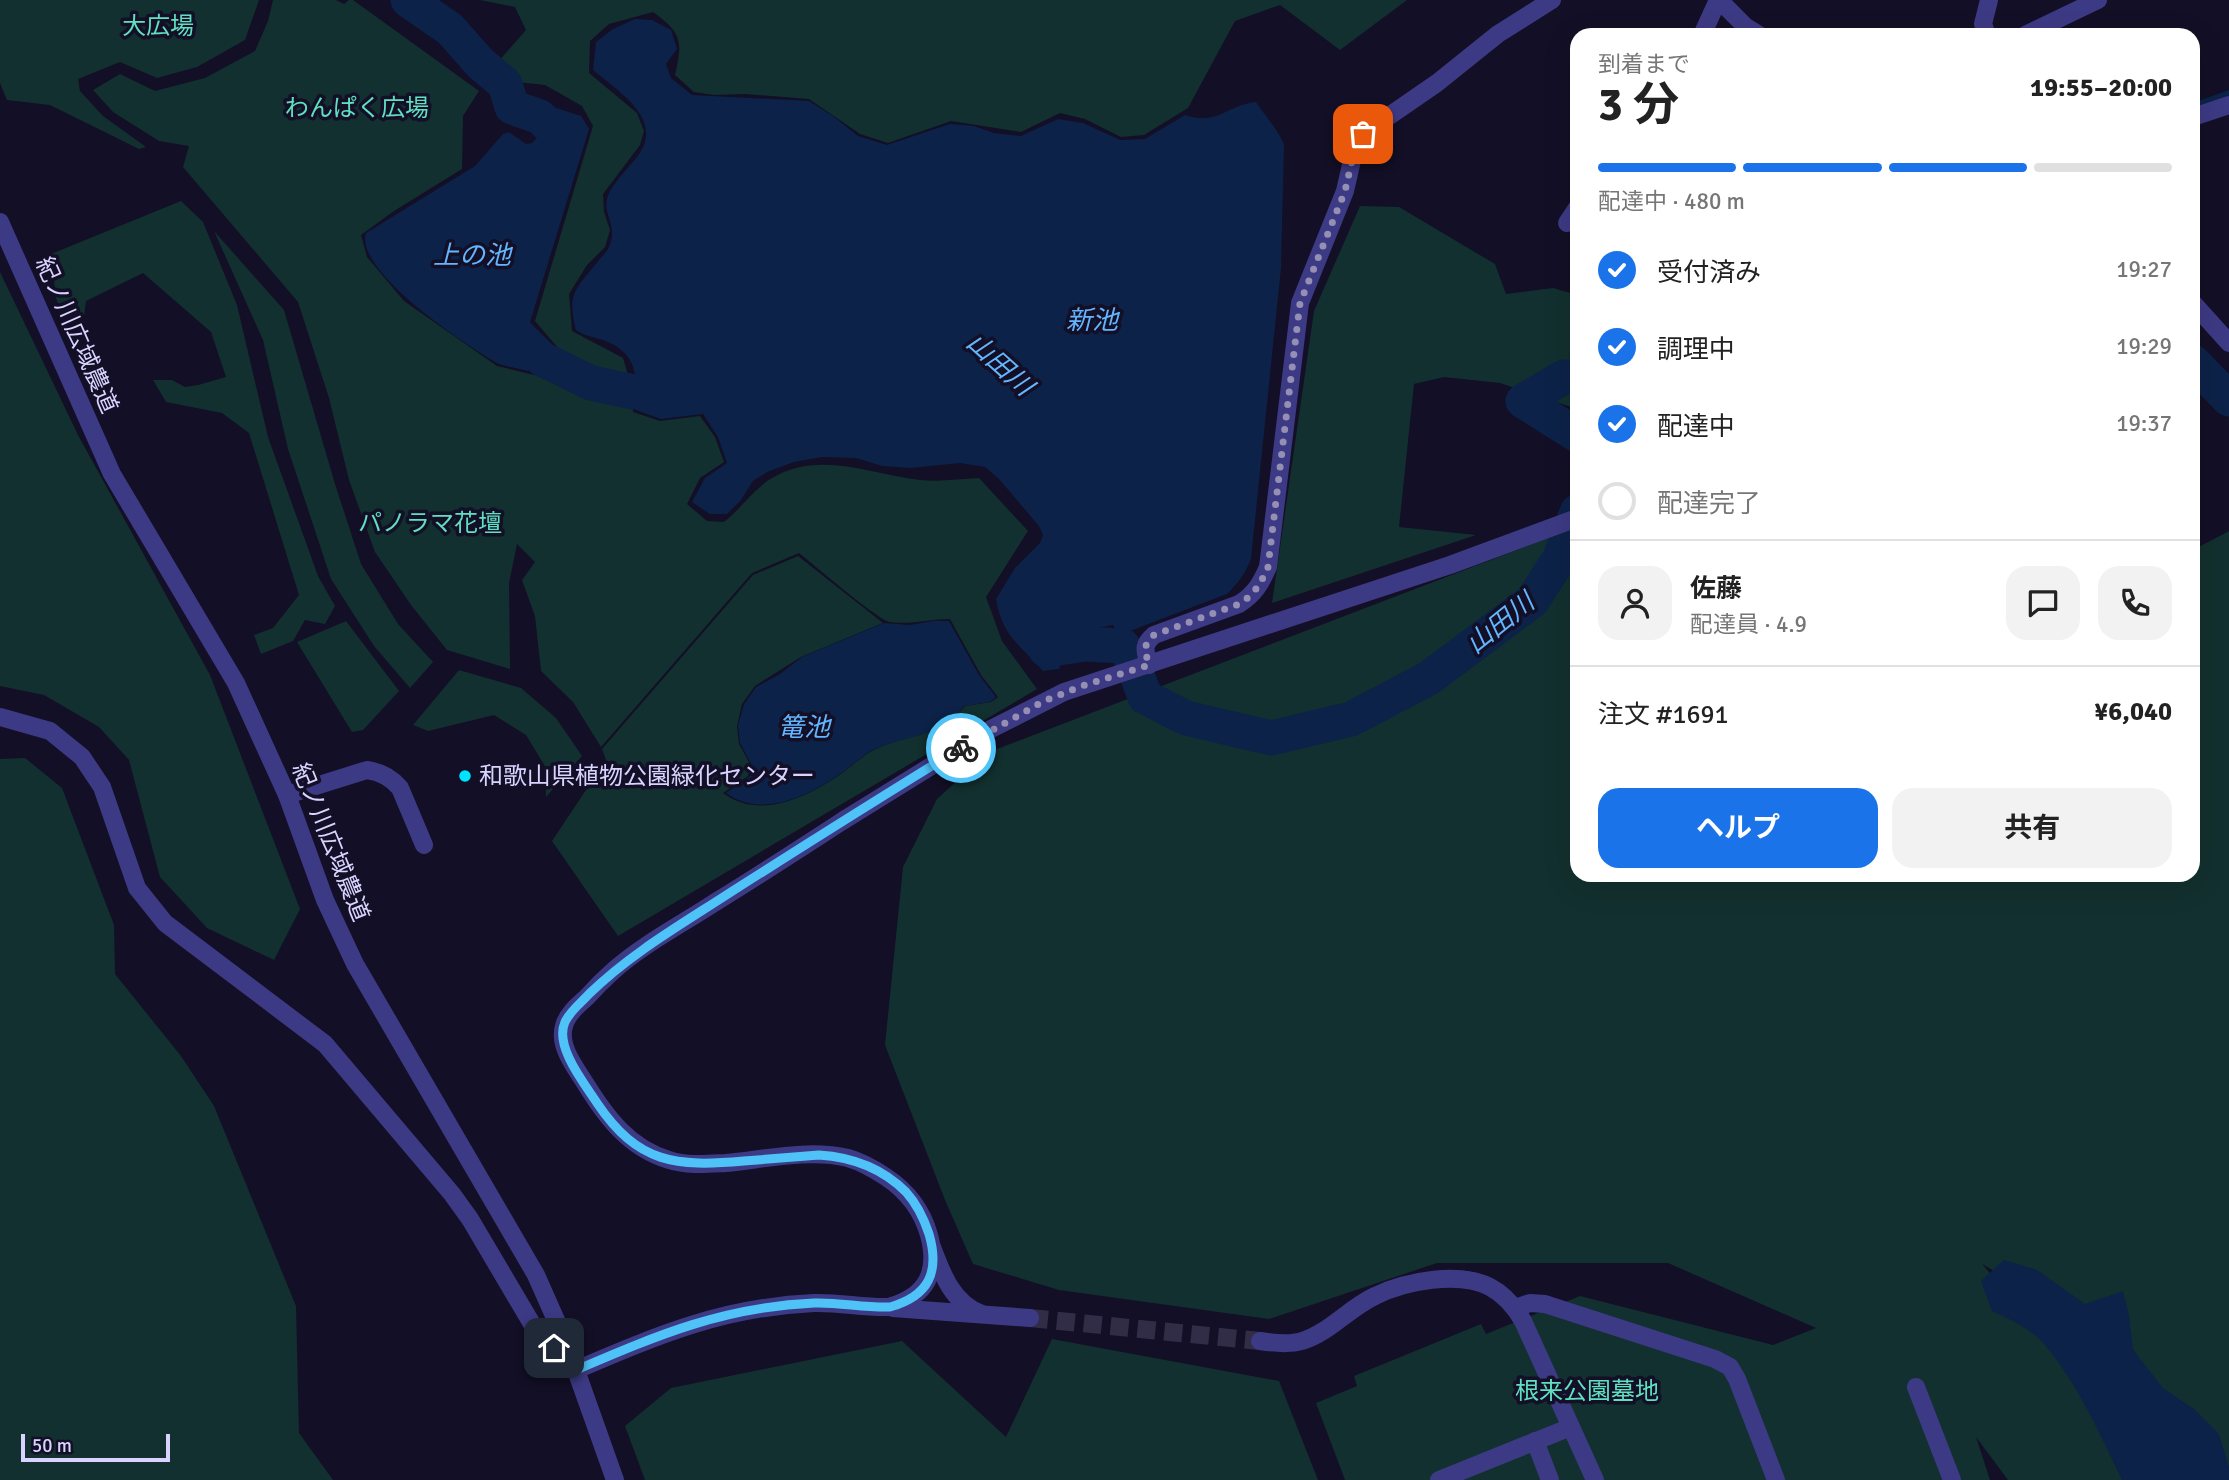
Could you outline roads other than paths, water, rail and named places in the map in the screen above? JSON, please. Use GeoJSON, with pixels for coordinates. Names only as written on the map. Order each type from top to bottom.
{"type":"FeatureCollection","features":[{"type":"Feature","properties":{"kind":"street"},"geometry":{"type":"LineString","coordinates":[[1149,665],[1144,648],[1154,635],[1239,604],[1250,597],[1259,586],[1268,567],[1300,303],[1345,191],[1356,143],[1363,134],[1437,83],[1498,34],[1552,0]]}},
{"type":"Feature","properties":{"kind":"street"},"geometry":{"type":"LineString","coordinates":[[1705,28],[1718,0],[1748,28]]}},
{"type":"Feature","properties":{"kind":"street"},"geometry":{"type":"LineString","coordinates":[[1984,28],[1989,0]]}},
{"type":"Feature","properties":{"kind":"street"},"geometry":{"type":"LineString","coordinates":[[2052,28],[2098,0]]}},
{"type":"Feature","properties":{"kind":"street"},"geometry":{"type":"LineString","coordinates":[[2200,115],[2229,105]]}},
{"type":"Feature","properties":{"kind":"street","name":"紀ノ川広域農道"},"geometry":{"type":"LineString","coordinates":[[0,222],[112,474],[236,683],[287,795],[325,900],[355,964],[536,1275],[567,1345],[615,1480]]}},
{"type":"Feature","properties":{"kind":"street"},"geometry":{"type":"LineString","coordinates":[[2200,311],[2229,343]]}},
{"type":"Feature","properties":{"kind":"street"},"geometry":{"type":"LineString","coordinates":[[984,1315],[963,1305],[954,1293],[942,1272],[922,1216],[906,1192],[877,1171],[850,1158],[819,1155],[684,1164],[651,1153],[635,1144],[609,1121],[569,1058],[563,1043],[564,1024],[569,1014],[615,970],[665,935],[844,820],[1021,712],[1064,692],[1450,565],[1570,521]]}},
{"type":"Feature","properties":{"kind":"street"},"geometry":{"type":"LineString","coordinates":[[0,717],[50,731],[82,757],[102,786],[137,888],[166,923],[325,1044],[464,1210],[545,1346],[554,1348],[567,1345]]}},
{"type":"Feature","properties":{"kind":"street"},"geometry":{"type":"LineString","coordinates":[[287,795],[366,770],[377,771],[400,788],[424,845]]}},
{"type":"Feature","properties":{"kind":"street"},"geometry":{"type":"LineString","coordinates":[[890,1307],[911,1297],[930,1278],[934,1259],[931,1243]]}},
{"type":"Feature","properties":{"kind":"street"},"geometry":{"type":"LineString","coordinates":[[1259,1341],[1302,1341],[1321,1333],[1375,1296],[1405,1285],[1452,1280],[1481,1283],[1493,1289],[1515,1308],[1595,1480]]}},
{"type":"Feature","properties":{"kind":"street"},"geometry":{"type":"LineString","coordinates":[[576,1370],[706,1319],[780,1306],[818,1303],[1030,1318]]}},
{"type":"Feature","properties":{"kind":"street"},"geometry":{"type":"LineString","coordinates":[[1515,1308],[1530,1303],[1545,1304],[1715,1359],[1730,1367],[1776,1480]]}},
{"type":"Feature","properties":{"kind":"street"},"geometry":{"type":"LineString","coordinates":[[1916,1387],[1952,1480]]}},
{"type":"Feature","properties":{"kind":"street"},"geometry":{"type":"LineString","coordinates":[[1439,1480],[1571,1427]]}},
{"type":"Feature","properties":{"kind":"street"},"geometry":{"type":"LineString","coordinates":[[1535,1441],[1550,1480]]}},
{"type":"Feature","properties":{"kind":"water","name":"新池"},"geometry":{"type":"Polygon","coordinates":[[[635,19],[652,20],[671,30],[677,49],[666,64],[671,78],[692,95],[809,101],[858,136],[887,145],[950,124],[1021,136],[1058,119],[1083,123],[1120,140],[1145,139],[1185,115],[1197,118],[1214,117],[1256,102],[1284,144],[1281,268],[1251,559],[1231,590],[1227,594],[1130,631],[1117,632],[1113,625],[1059,635],[1055,640],[1061,662],[1059,669],[1043,671],[1007,631],[996,599],[1015,568],[1040,543],[1043,535],[1039,526],[999,479],[985,467],[960,463],[911,468],[882,466],[856,458],[822,457],[794,462],[767,472],[753,481],[741,500],[727,514],[710,514],[692,502],[705,478],[727,463],[718,437],[703,414],[661,419],[636,410],[635,377],[630,360],[615,346],[576,330],[573,317],[572,307],[576,291],[607,251],[612,239],[606,202],[610,191],[645,144],[643,119],[636,108],[593,70],[596,42],[613,29],[635,19]]]}},
{"type":"Feature","properties":{"kind":"water","name":"上の池"},"geometry":{"type":"Polygon","coordinates":[[[520,96],[581,116],[589,129],[530,322],[544,343],[528,371],[497,363],[462,341],[416,306],[377,267],[367,249],[366,233],[475,166],[503,134],[509,132],[526,144],[532,143],[537,138],[537,127],[507,117],[506,107],[520,96]]]}},
{"type":"Feature","properties":{"kind":"water","name":"篭池"},"geometry":{"type":"Polygon","coordinates":[[[949,621],[979,675],[996,697],[990,702],[964,706],[954,718],[941,726],[875,749],[828,782],[800,797],[784,802],[754,804],[740,801],[726,793],[750,776],[751,764],[740,743],[738,725],[744,704],[756,687],[780,674],[802,657],[884,623],[910,625],[949,621]]]}},
{"type":"Feature","properties":{"kind":"water"},"geometry":{"type":"Polygon","coordinates":[[[2004,1260],[2037,1270],[2085,1304],[2123,1291],[2133,1350],[2163,1388],[2194,1409],[2219,1434],[2229,1467],[2229,1480],[2122,1480],[2087,1409],[2055,1358],[2032,1333],[1992,1311],[1981,1281],[2004,1260]]]}},
{"type":"Feature","properties":{"kind":"waterway","name":"山田川"},"geometry":{"type":"LineString","coordinates":[[408,0],[450,29],[480,63],[505,84],[512,107],[540,117],[549,126]]}},
{"type":"Feature","properties":{"kind":"waterway"},"geometry":{"type":"LineString","coordinates":[[2200,103],[2229,93]]}},
{"type":"Feature","properties":{"kind":"waterway","name":"山田川"},"geometry":{"type":"LineString","coordinates":[[507,320],[542,359],[591,383],[634,392],[681,381]]}},
{"type":"Feature","properties":{"kind":"waterway","name":"山田川"},"geometry":{"type":"LineString","coordinates":[[2200,369],[2229,399]]}},
{"type":"Feature","properties":{"kind":"waterway","name":"山田川"},"geometry":{"type":"LineString","coordinates":[[1570,377],[1564,377],[1523,401],[1570,431]]}},
{"type":"Feature","properties":{"kind":"waterway","name":"山田川"},"geometry":{"type":"LineString","coordinates":[[1049,616],[1045,628],[1046,650],[1085,644],[1123,646],[1131,658],[1145,697],[1186,718],[1271,738],[1351,719],[1429,678],[1532,601],[1560,558],[1570,531]]}},
{"type":"Feature","properties":{"kind":"tunnel"},"geometry":{"type":"LineString","coordinates":[[1030,1318],[1260,1341]]}},
{"type":"Feature","properties":{"kind":"place","name":"和歌山県植物公園緑化センター"},"geometry":{"type":"Point","coordinates":[465,776]}},
{"type":"Feature","properties":{"kind":"park label","name":"大広場"},"geometry":{"type":"Point","coordinates":[158,26]}},
{"type":"Feature","properties":{"kind":"park label","name":"わんぱく広場"},"geometry":{"type":"Point","coordinates":[357,108]}},
{"type":"Feature","properties":{"kind":"park label","name":"パノラマ花壇"},"geometry":{"type":"Point","coordinates":[430,523]}},
{"type":"Feature","properties":{"kind":"park label","name":"根来公園墓地"},"geometry":{"type":"Point","coordinates":[1587,1391]}}]}
